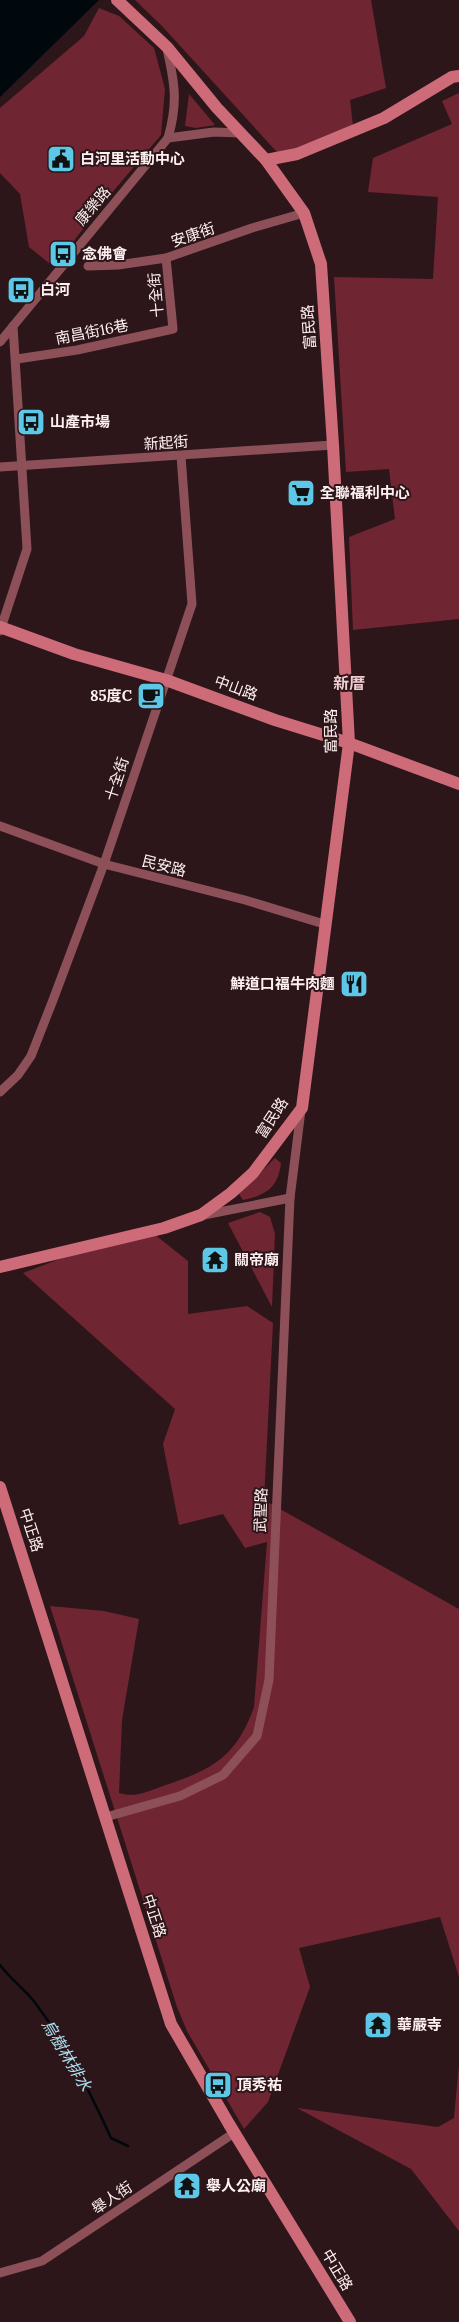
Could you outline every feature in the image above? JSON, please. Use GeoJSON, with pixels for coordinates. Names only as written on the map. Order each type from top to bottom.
{"type":"FeatureCollection","features":[{"type":"Feature","properties":{"kind":"main road","name":"富民路"},"geometry":{"type":"LineString","coordinates":[[0,1267],[164,1228],[201,1215],[231,1193],[253,1173],[302,1108],[324,924],[349,743],[334,445],[321,264],[304,213],[266,160],[239,132],[167,47],[119,2]]}},
{"type":"Feature","properties":{"kind":"main road"},"geometry":{"type":"LineString","coordinates":[[266,160],[297,154],[384,118],[452,77],[459,76]]}},
{"type":"Feature","properties":{"kind":"main road","name":"中山路"},"geometry":{"type":"LineString","coordinates":[[0,629],[74,654],[166,680],[275,720],[349,743],[459,784]]}},
{"type":"Feature","properties":{"kind":"main road","name":"中正路"},"geometry":{"type":"LineString","coordinates":[[0,1487],[171,2024],[234,2133],[350,2322]]}},
{"type":"Feature","properties":{"kind":"street","name":"康樂路"},"geometry":{"type":"LineString","coordinates":[[0,342],[168,138],[175,114],[175,90],[167,47]]}},
{"type":"Feature","properties":{"kind":"street"},"geometry":{"type":"LineString","coordinates":[[168,138],[214,132],[239,132]]}},
{"type":"Feature","properties":{"kind":"street","name":"安康街"},"geometry":{"type":"LineString","coordinates":[[88,266],[118,265],[166,258],[252,228],[304,213]]}},
{"type":"Feature","properties":{"kind":"street","name":"十全街"},"geometry":{"type":"LineString","coordinates":[[166,258],[173,330]]}},
{"type":"Feature","properties":{"kind":"street"},"geometry":{"type":"LineString","coordinates":[[0,629],[27,549],[17,359],[13,326]]}},
{"type":"Feature","properties":{"kind":"street","name":"南昌街16巷"},"geometry":{"type":"LineString","coordinates":[[17,359],[77,350],[173,330]]}},
{"type":"Feature","properties":{"kind":"street","name":"新起街"},"geometry":{"type":"LineString","coordinates":[[0,467],[23,467],[334,445]]}},
{"type":"Feature","properties":{"kind":"street","name":"十全街"},"geometry":{"type":"LineString","coordinates":[[0,1092],[18,1075],[31,1056],[104,864],[192,604],[181,456]]}},
{"type":"Feature","properties":{"kind":"street","name":"民安路"},"geometry":{"type":"LineString","coordinates":[[0,826],[104,864],[245,900],[324,924]]}},
{"type":"Feature","properties":{"kind":"street","name":"武聖路"},"geometry":{"type":"LineString","coordinates":[[106,1817],[180,1796],[223,1775],[257,1736],[269,1680],[290,1198],[302,1108]]}},
{"type":"Feature","properties":{"kind":"street"},"geometry":{"type":"LineString","coordinates":[[201,1215],[290,1198]]}},
{"type":"Feature","properties":{"kind":"street","name":"舉人街"},"geometry":{"type":"LineString","coordinates":[[0,2273],[42,2261],[234,2133]]}},
{"type":"Feature","properties":{"kind":"shaded area"},"geometry":{"type":"Polygon","coordinates":[[[0,0],[99,0],[0,97],[0,0]]]}},
{"type":"Feature","properties":{"kind":"shaded area"},"geometry":{"type":"Polygon","coordinates":[[[135,0],[371,0],[386,88],[350,100],[354,134],[286,162],[162,26],[135,0]]]}},
{"type":"Feature","properties":{"kind":"shaded area"},"geometry":{"type":"Polygon","coordinates":[[[99,8],[119,16],[154,48],[165,89],[161,135],[98,209],[54,267],[29,247],[20,194],[0,173],[0,108],[84,36],[99,8]]]}},
{"type":"Feature","properties":{"kind":"shaded area"},"geometry":{"type":"Polygon","coordinates":[[[459,93],[459,619],[353,630],[349,537],[395,519],[389,469],[346,472],[334,277],[433,279],[438,197],[368,192],[373,158],[452,124],[442,101],[459,93]]]}},
{"type":"Feature","properties":{"kind":"shaded area"},"geometry":{"type":"Polygon","coordinates":[[[189,94],[215,125],[196,128],[185,126],[189,94]]]}},
{"type":"Feature","properties":{"kind":"shaded area"},"geometry":{"type":"Polygon","coordinates":[[[275,1158],[281,1163],[274,1184],[264,1193],[243,1200],[239,1194],[275,1158]]]}},
{"type":"Feature","properties":{"kind":"shaded area"},"geometry":{"type":"Polygon","coordinates":[[[260,1212],[270,1217],[275,1234],[272,1307],[228,1223],[260,1212]]]}},
{"type":"Feature","properties":{"kind":"shaded area"},"geometry":{"type":"Polygon","coordinates":[[[154,1234],[188,1261],[188,1314],[247,1306],[273,1323],[264,1500],[459,1609],[459,1977],[440,1917],[299,1948],[310,1987],[268,2102],[244,2129],[187,2031],[177,2007],[50,1606],[104,1611],[139,1619],[122,1720],[119,1793],[141,1794],[195,1774],[220,1760],[239,1739],[254,1707],[267,1542],[245,1548],[223,1514],[179,1525],[163,1444],[175,1409],[23,1273],[99,1244],[154,1234]]]}},
{"type":"Feature","properties":{"kind":"shaded area"},"geometry":{"type":"Polygon","coordinates":[[[459,2064],[459,2231],[411,2169],[297,2108],[438,2127],[454,2118],[459,2064]]]}},
{"type":"Feature","properties":{"kind":"waterway","name":"烏樹林排水"},"geometry":{"type":"LineString","coordinates":[[0,1965],[32,1999],[58,2036],[86,2086],[111,2138],[128,2146]]}},
{"type":"Feature","properties":{"kind":"place","name":"白河里活動中心"},"geometry":{"type":"Point","coordinates":[61,159]}},
{"type":"Feature","properties":{"kind":"place","name":"念佛會"},"geometry":{"type":"Point","coordinates":[63,254]}},
{"type":"Feature","properties":{"kind":"place","name":"白河"},"geometry":{"type":"Point","coordinates":[21,290]}},
{"type":"Feature","properties":{"kind":"place","name":"山產市場"},"geometry":{"type":"Point","coordinates":[31,422]}},
{"type":"Feature","properties":{"kind":"place","name":"全聯福利中心"},"geometry":{"type":"Point","coordinates":[301,493]}},
{"type":"Feature","properties":{"kind":"place","name":"85度C"},"geometry":{"type":"Point","coordinates":[151,696]}},
{"type":"Feature","properties":{"kind":"place","name":"鮮道口福牛肉麵"},"geometry":{"type":"Point","coordinates":[354,984]}},
{"type":"Feature","properties":{"kind":"place","name":"關帝廟"},"geometry":{"type":"Point","coordinates":[215,1260]}},
{"type":"Feature","properties":{"kind":"place","name":"華嚴寺"},"geometry":{"type":"Point","coordinates":[378,2025]}},
{"type":"Feature","properties":{"kind":"place","name":"頂秀祐"},"geometry":{"type":"Point","coordinates":[218,2085]}},
{"type":"Feature","properties":{"kind":"place","name":"舉人公廟"},"geometry":{"type":"Point","coordinates":[187,2186]}},
{"type":"Feature","properties":{"kind":"district","name":"新厝"},"geometry":{"type":"Point","coordinates":[349,683]}}]}
